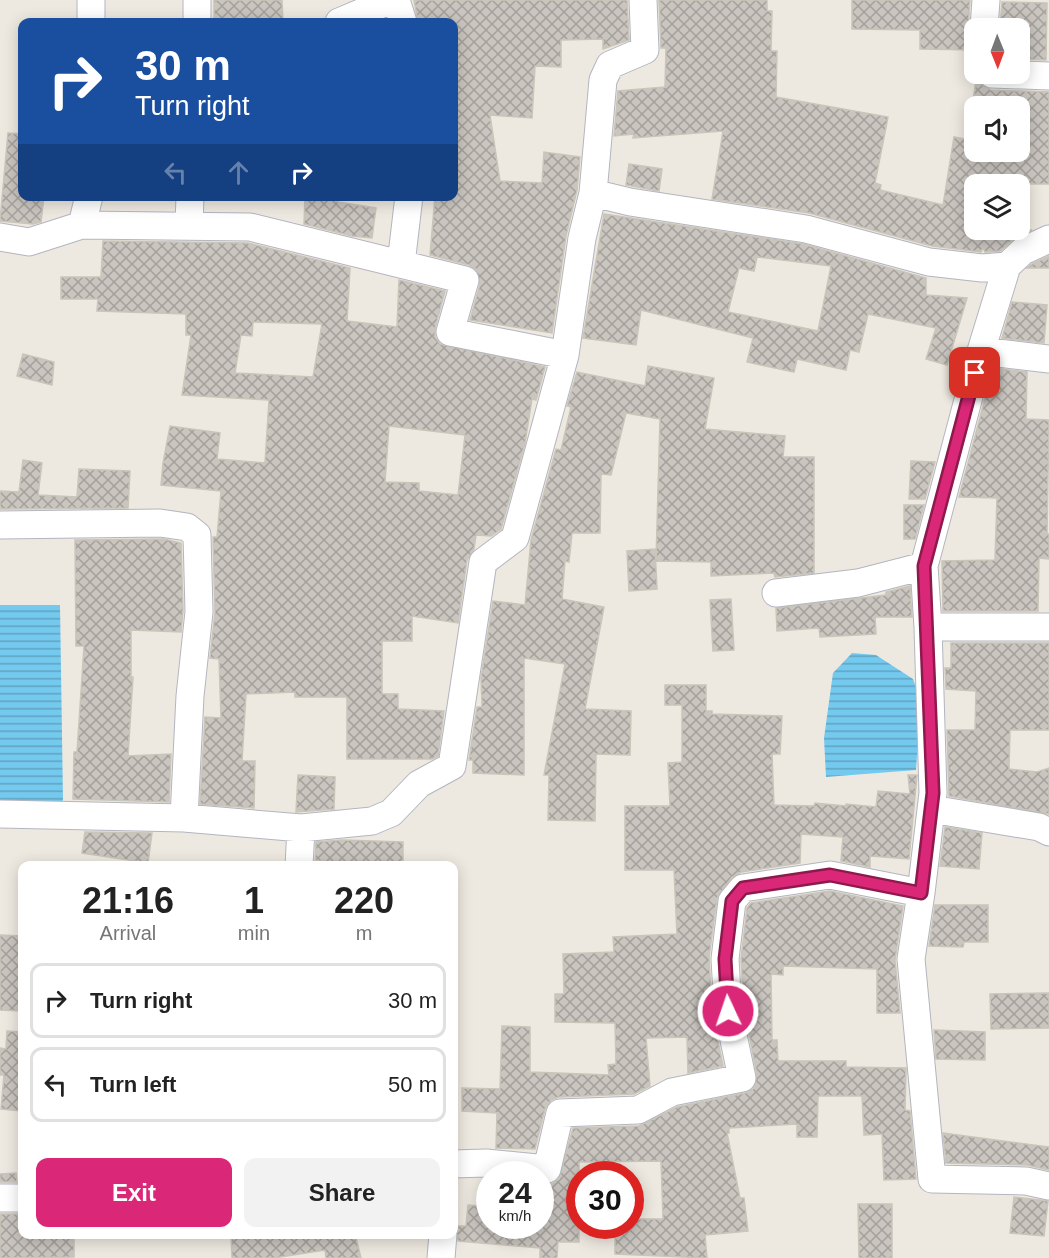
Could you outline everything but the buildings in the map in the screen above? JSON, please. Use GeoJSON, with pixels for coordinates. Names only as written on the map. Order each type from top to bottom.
{"type":"FeatureCollection","features":[{"type":"Feature","properties":{"kind":"street"},"geometry":{"type":"LineString","coordinates":[[91,0],[91,18]]}},
{"type":"Feature","properties":{"kind":"street"},"geometry":{"type":"LineString","coordinates":[[197,0],[197,18]]}},
{"type":"Feature","properties":{"kind":"street"},"geometry":{"type":"LineString","coordinates":[[348,18],[391,0]]}},
{"type":"Feature","properties":{"kind":"street"},"geometry":{"type":"LineString","coordinates":[[396,0],[402,18]]}},
{"type":"Feature","properties":{"kind":"street"},"geometry":{"type":"LineString","coordinates":[[0,814],[184,818],[301,828],[372,821],[391,813],[419,784],[452,766],[483,562],[515,538],[565,355],[582,238],[593,193],[603,80],[610,65],[645,51],[643,0]]}},
{"type":"Feature","properties":{"kind":"street"},"geometry":{"type":"LineString","coordinates":[[985,18],[986,0]]}},
{"type":"Feature","properties":{"kind":"street"},"geometry":{"type":"LineString","coordinates":[[1030,75],[1049,76]]}},
{"type":"Feature","properties":{"kind":"street"},"geometry":{"type":"LineString","coordinates":[[593,193],[630,202],[806,229],[929,262],[982,268],[1007,266]]}},
{"type":"Feature","properties":{"kind":"street"},"geometry":{"type":"LineString","coordinates":[[82,225],[88,201]]}},
{"type":"Feature","properties":{"kind":"street"},"geometry":{"type":"LineString","coordinates":[[189,225],[190,201]]}},
{"type":"Feature","properties":{"kind":"street"},"geometry":{"type":"LineString","coordinates":[[401,264],[408,201]]}},
{"type":"Feature","properties":{"kind":"street"},"geometry":{"type":"LineString","coordinates":[[0,237],[29,242],[82,225],[250,227],[465,280],[450,332],[565,355]]}},
{"type":"Feature","properties":{"kind":"street"},"geometry":{"type":"LineString","coordinates":[[1049,238],[1023,251],[1007,266],[981,351],[924,566],[928,627],[931,809],[910,959],[932,1179],[1026,1181],[1049,1186]]}},
{"type":"Feature","properties":{"kind":"street"},"geometry":{"type":"LineString","coordinates":[[981,351],[1049,358]]}},
{"type":"Feature","properties":{"kind":"street"},"geometry":{"type":"LineString","coordinates":[[0,525],[160,524],[187,527],[197,535],[198,612],[190,696],[184,818]]}},
{"type":"Feature","properties":{"kind":"street"},"geometry":{"type":"LineString","coordinates":[[776,593],[858,583],[924,566]]}},
{"type":"Feature","properties":{"kind":"street"},"geometry":{"type":"LineString","coordinates":[[928,627],[1049,627]]}},
{"type":"Feature","properties":{"kind":"street"},"geometry":{"type":"LineString","coordinates":[[931,809],[1039,827],[1049,831]]}},
{"type":"Feature","properties":{"kind":"street"},"geometry":{"type":"LineString","coordinates":[[298,861],[301,828]]}},
{"type":"Feature","properties":{"kind":"street"},"geometry":{"type":"LineString","coordinates":[[458,1164],[486,1163],[547,1169],[560,1113],[638,1110],[672,1092],[742,1078],[728,1011],[725,959],[732,901],[743,888],[830,875],[921,893]]}},
{"type":"Feature","properties":{"kind":"street"},"geometry":{"type":"LineString","coordinates":[[0,1198],[18,1198]]}},
{"type":"Feature","properties":{"kind":"street"},"geometry":{"type":"LineString","coordinates":[[441,1258],[443,1239]]}},
{"type":"Feature","properties":{"kind":"water"},"geometry":{"type":"Polygon","coordinates":[[[0,605],[60,605],[63,800],[56,813],[0,811],[0,605]]]}},
{"type":"Feature","properties":{"kind":"water"},"geometry":{"type":"Polygon","coordinates":[[[852,653],[876,655],[913,679],[921,701],[916,770],[826,777],[824,738],[833,673],[852,653]]]}},
{"type":"Feature","properties":{"kind":"route"},"geometry":{"type":"LineString","coordinates":[[728,1011],[725,959],[732,901],[743,888],[830,875],[921,893],[933,793],[924,566],[975,373]]}}]}
